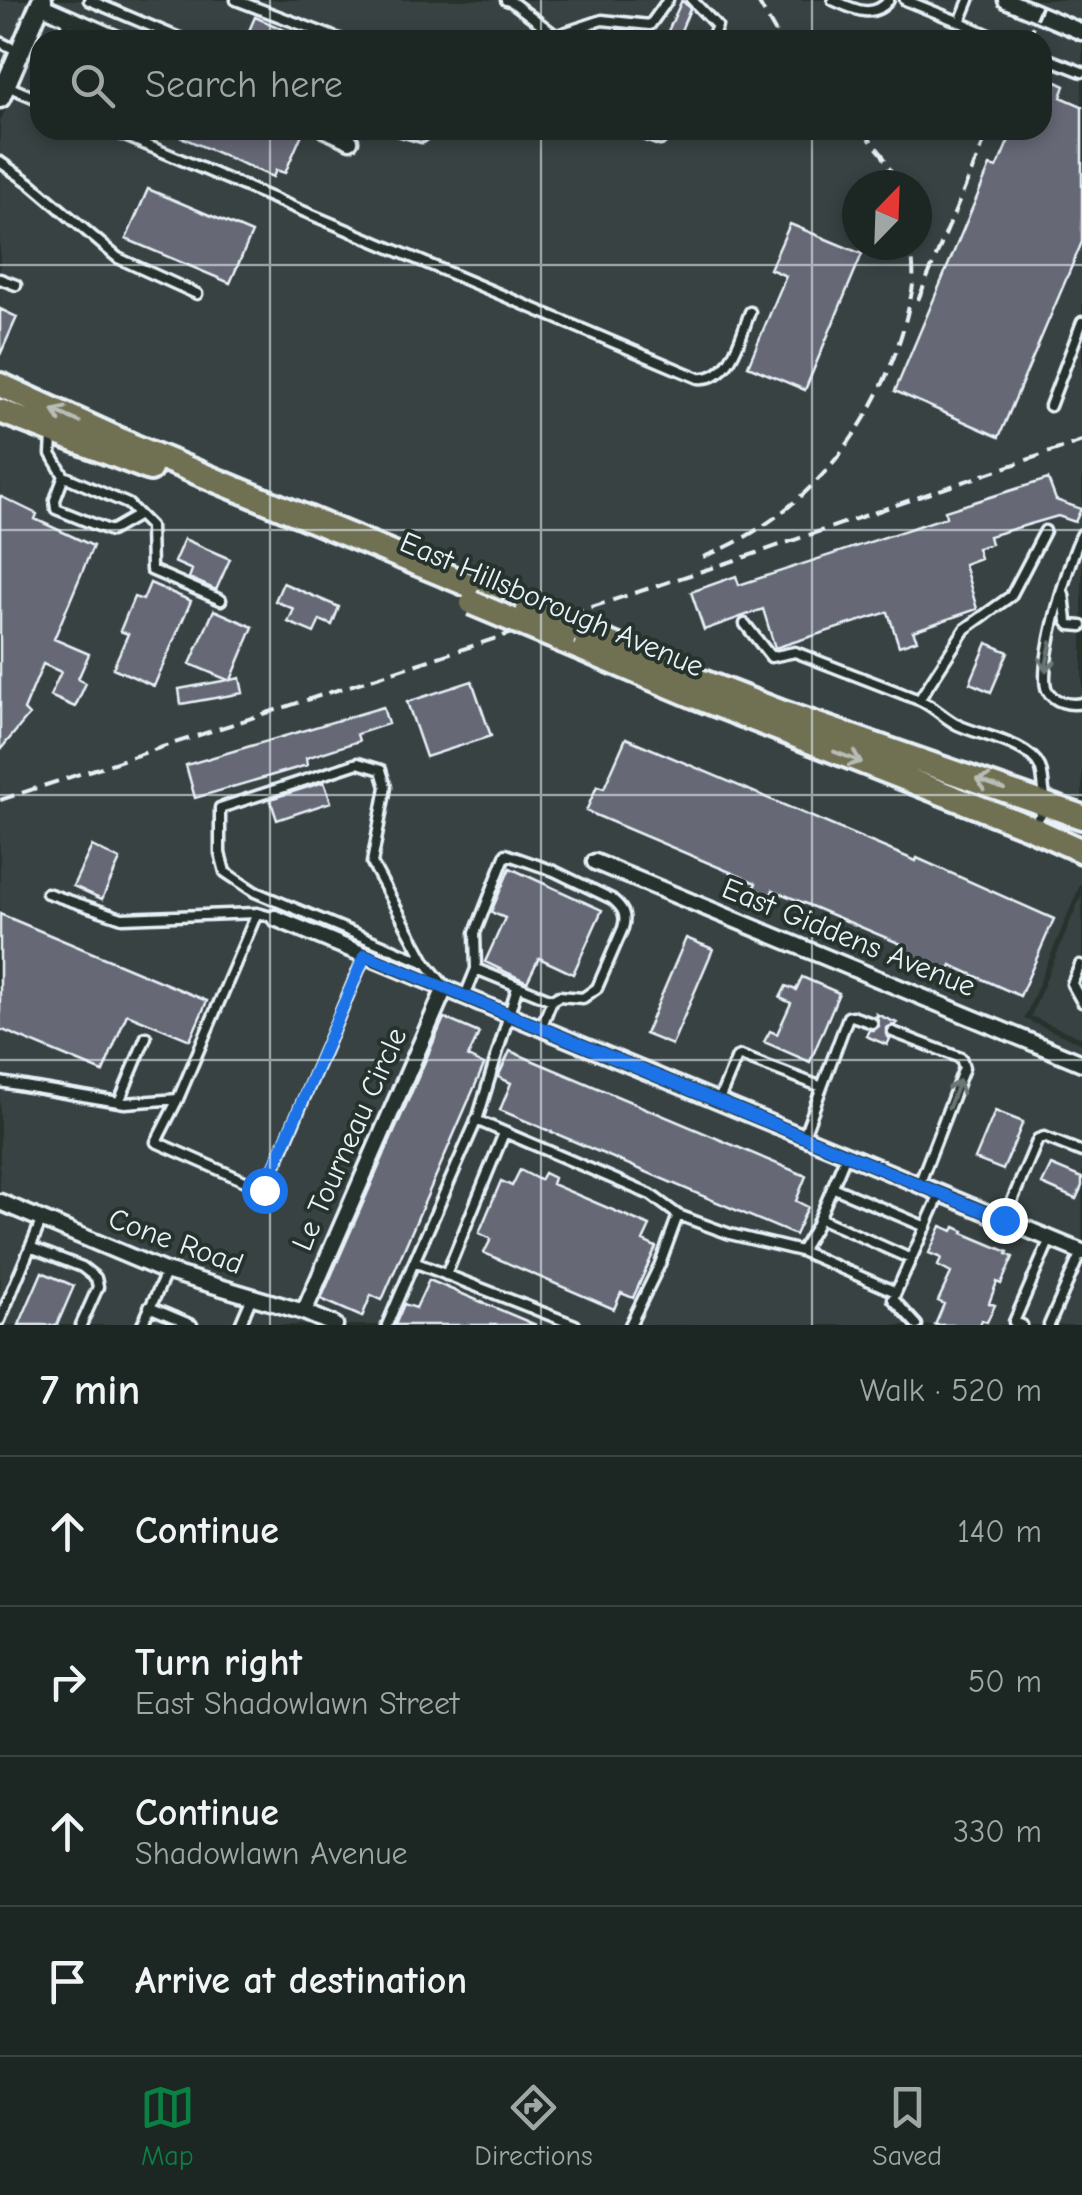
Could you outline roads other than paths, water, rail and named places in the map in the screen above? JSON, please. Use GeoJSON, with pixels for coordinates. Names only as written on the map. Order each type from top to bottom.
{"type":"FeatureCollection","features":[{"type":"Feature","properties":{"kind":"main road","name":"East Hillsborough Avenue"},"geometry":{"type":"LineString","coordinates":[[0,385],[481,599]]}},
{"type":"Feature","properties":{"kind":"main road","name":"East Hillsborough Avenue"},"geometry":{"type":"LineString","coordinates":[[0,411],[572,636],[1082,817]]}},
{"type":"Feature","properties":{"kind":"main road","name":"East Hillsborough Avenue"},"geometry":{"type":"LineString","coordinates":[[572,636],[694,696],[1028,827],[1082,852]]}},
{"type":"Feature","properties":{"kind":"street"},"geometry":{"type":"LineString","coordinates":[[1006,0],[1082,32]]}},
{"type":"Feature","properties":{"kind":"street"},"geometry":{"type":"LineString","coordinates":[[3,92],[42,2],[98,30]]}},
{"type":"Feature","properties":{"kind":"street","name":"East Giddens Avenue"},"geometry":{"type":"LineString","coordinates":[[595,862],[1082,1062]]}},
{"type":"Feature","properties":{"kind":"street"},"geometry":{"type":"LineString","coordinates":[[275,918],[1082,1252]]}},
{"type":"Feature","properties":{"kind":"street","name":"Le Tourneau Circle"},"geometry":{"type":"LineString","coordinates":[[304,1312],[446,988]]}},
{"type":"Feature","properties":{"kind":"street","name":"Cone Road"},"geometry":{"type":"LineString","coordinates":[[0,1202],[167,1271],[335,1325]]}},
{"type":"Feature","properties":{"kind":"lane"},"geometry":{"type":"LineString","coordinates":[[89,0],[160,30]]}},
{"type":"Feature","properties":{"kind":"lane"},"geometry":{"type":"LineString","coordinates":[[236,0],[316,30]]}},
{"type":"Feature","properties":{"kind":"lane"},"geometry":{"type":"LineString","coordinates":[[579,30],[602,20],[650,26],[668,0]]}},
{"type":"Feature","properties":{"kind":"lane"},"geometry":{"type":"LineString","coordinates":[[692,0],[717,26],[715,30]]}},
{"type":"Feature","properties":{"kind":"lane"},"geometry":{"type":"LineString","coordinates":[[833,0],[862,12],[876,11],[889,0]]}},
{"type":"Feature","properties":{"kind":"lane"},"geometry":{"type":"LineString","coordinates":[[905,0],[978,30]]}},
{"type":"Feature","properties":{"kind":"lane"},"geometry":{"type":"LineString","coordinates":[[960,22],[969,0]]}},
{"type":"Feature","properties":{"kind":"lane"},"geometry":{"type":"LineString","coordinates":[[510,1],[549,30]]}},
{"type":"Feature","properties":{"kind":"lane"},"geometry":{"type":"LineString","coordinates":[[66,16],[67,30]]}},
{"type":"Feature","properties":{"kind":"lane"},"geometry":{"type":"LineString","coordinates":[[0,42],[20,52]]}},
{"type":"Feature","properties":{"kind":"lane"},"geometry":{"type":"LineString","coordinates":[[1052,60],[1082,72]]}},
{"type":"Feature","properties":{"kind":"lane"},"geometry":{"type":"LineString","coordinates":[[3,92],[30,98]]}},
{"type":"Feature","properties":{"kind":"lane"},"geometry":{"type":"LineString","coordinates":[[136,140],[698,378],[708,379],[723,370],[750,312]]}},
{"type":"Feature","properties":{"kind":"lane"},"geometry":{"type":"LineString","coordinates":[[0,162],[118,258],[197,294]]}},
{"type":"Feature","properties":{"kind":"lane"},"geometry":{"type":"LineString","coordinates":[[0,279],[16,285]]}},
{"type":"Feature","properties":{"kind":"lane"},"geometry":{"type":"LineString","coordinates":[[1050,406],[1082,322]]}},
{"type":"Feature","properties":{"kind":"lane"},"geometry":{"type":"LineString","coordinates":[[53,433],[50,454],[64,476],[128,504],[150,526],[151,570],[221,600]]}},
{"type":"Feature","properties":{"kind":"lane"},"geometry":{"type":"LineString","coordinates":[[64,476],[55,500],[56,509],[112,531],[139,515]]}},
{"type":"Feature","properties":{"kind":"lane"},"geometry":{"type":"LineString","coordinates":[[920,700],[966,629],[1010,596],[1045,531]]}},
{"type":"Feature","properties":{"kind":"lane"},"geometry":{"type":"LineString","coordinates":[[1082,534],[1062,585],[1045,673],[1047,689],[1055,699],[1072,705],[1082,703]]}},
{"type":"Feature","properties":{"kind":"lane"},"geometry":{"type":"LineString","coordinates":[[1062,585],[1067,621],[1082,626]]}},
{"type":"Feature","properties":{"kind":"lane"},"geometry":{"type":"LineString","coordinates":[[745,624],[771,657],[795,652],[920,700],[955,724],[1020,748],[1042,771],[1046,804],[1041,816],[1028,827]]}},
{"type":"Feature","properties":{"kind":"lane"},"geometry":{"type":"LineString","coordinates":[[426,964],[255,892],[225,872],[220,853],[220,808],[358,763],[381,770],[386,787],[372,863],[426,964],[446,988]]}},
{"type":"Feature","properties":{"kind":"lane"},"geometry":{"type":"LineString","coordinates":[[465,996],[476,970],[475,933],[506,854],[539,864],[622,908],[623,928],[597,988],[583,998],[563,996],[552,1000],[476,970]]}},
{"type":"Feature","properties":{"kind":"lane"},"geometry":{"type":"LineString","coordinates":[[47,893],[122,918],[258,913],[275,918]]}},
{"type":"Feature","properties":{"kind":"lane"},"geometry":{"type":"LineString","coordinates":[[258,913],[156,1142],[264,1190],[365,955]]}},
{"type":"Feature","properties":{"kind":"lane"},"geometry":{"type":"LineString","coordinates":[[1080,965],[1072,984],[1082,1002]]}},
{"type":"Feature","properties":{"kind":"lane"},"geometry":{"type":"LineString","coordinates":[[387,1325],[476,1120],[518,988]]}},
{"type":"Feature","properties":{"kind":"lane"},"geometry":{"type":"LineString","coordinates":[[540,1028],[552,1000]]}},
{"type":"Feature","properties":{"kind":"lane"},"geometry":{"type":"LineString","coordinates":[[803,1138],[848,1017],[872,1024]]}},
{"type":"Feature","properties":{"kind":"lane"},"geometry":{"type":"LineString","coordinates":[[893,1032],[961,1058],[964,1068],[919,1185]]}},
{"type":"Feature","properties":{"kind":"lane"},"geometry":{"type":"LineString","coordinates":[[120,1102],[146,1037]]}},
{"type":"Feature","properties":{"kind":"lane"},"geometry":{"type":"LineString","coordinates":[[718,1102],[737,1057],[741,1056],[822,1088]]}},
{"type":"Feature","properties":{"kind":"lane"},"geometry":{"type":"LineString","coordinates":[[0,1082],[120,1102],[178,1099]]}},
{"type":"Feature","properties":{"kind":"lane"},"geometry":{"type":"LineString","coordinates":[[476,1120],[651,1195],[678,1215],[730,1234],[801,1251],[896,1292]]}},
{"type":"Feature","properties":{"kind":"lane"},"geometry":{"type":"LineString","coordinates":[[446,1275],[504,1132]]}},
{"type":"Feature","properties":{"kind":"lane"},"geometry":{"type":"LineString","coordinates":[[1004,1220],[1038,1139],[1082,1152]]}},
{"type":"Feature","properties":{"kind":"lane"},"geometry":{"type":"LineString","coordinates":[[801,1251],[820,1218],[846,1155]]}},
{"type":"Feature","properties":{"kind":"lane"},"geometry":{"type":"LineString","coordinates":[[832,1187],[926,1227]]}},
{"type":"Feature","properties":{"kind":"lane"},"geometry":{"type":"LineString","coordinates":[[917,1325],[893,1299],[940,1194]]}},
{"type":"Feature","properties":{"kind":"lane"},"geometry":{"type":"LineString","coordinates":[[630,1325],[660,1264],[678,1215]]}},
{"type":"Feature","properties":{"kind":"lane"},"geometry":{"type":"LineString","coordinates":[[820,1218],[911,1259]]}},
{"type":"Feature","properties":{"kind":"lane"},"geometry":{"type":"LineString","coordinates":[[0,1320],[42,1219]]}},
{"type":"Feature","properties":{"kind":"lane"},"geometry":{"type":"LineString","coordinates":[[1022,1325],[1014,1322],[1050,1239]]}},
{"type":"Feature","properties":{"kind":"lane"},"geometry":{"type":"LineString","coordinates":[[30,1248],[82,1267],[96,1278],[98,1287],[81,1325]]}},
{"type":"Feature","properties":{"kind":"lane"},"geometry":{"type":"LineString","coordinates":[[1049,1325],[1082,1252]]}},
{"type":"Feature","properties":{"kind":"lane"},"geometry":{"type":"LineString","coordinates":[[414,1262],[575,1325]]}},
{"type":"Feature","properties":{"kind":"lane"},"geometry":{"type":"LineString","coordinates":[[142,1325],[167,1271]]}},
{"type":"Feature","properties":{"kind":"lane"},"geometry":{"type":"LineString","coordinates":[[240,1325],[252,1297]]}},
{"type":"Feature","properties":{"kind":"lane"},"geometry":{"type":"LineString","coordinates":[[150,1307],[192,1325]]}},
{"type":"Feature","properties":{"kind":"railway"},"geometry":{"type":"LineString","coordinates":[[757,0],[774,30]]}},
{"type":"Feature","properties":{"kind":"railway"},"geometry":{"type":"LineString","coordinates":[[1031,30],[1044,0]]}},
{"type":"Feature","properties":{"kind":"railway"},"geometry":{"type":"LineString","coordinates":[[870,140],[890,170]]}},
{"type":"Feature","properties":{"kind":"railway"},"geometry":{"type":"LineString","coordinates":[[918,300],[985,140]]}},
{"type":"Feature","properties":{"kind":"railway"},"geometry":{"type":"LineString","coordinates":[[703,557],[780,514],[842,452],[886,376],[902,334],[913,286],[912,260]]}},
{"type":"Feature","properties":{"kind":"railway"},"geometry":{"type":"LineString","coordinates":[[0,800],[745,557],[1082,441]]}}]}
